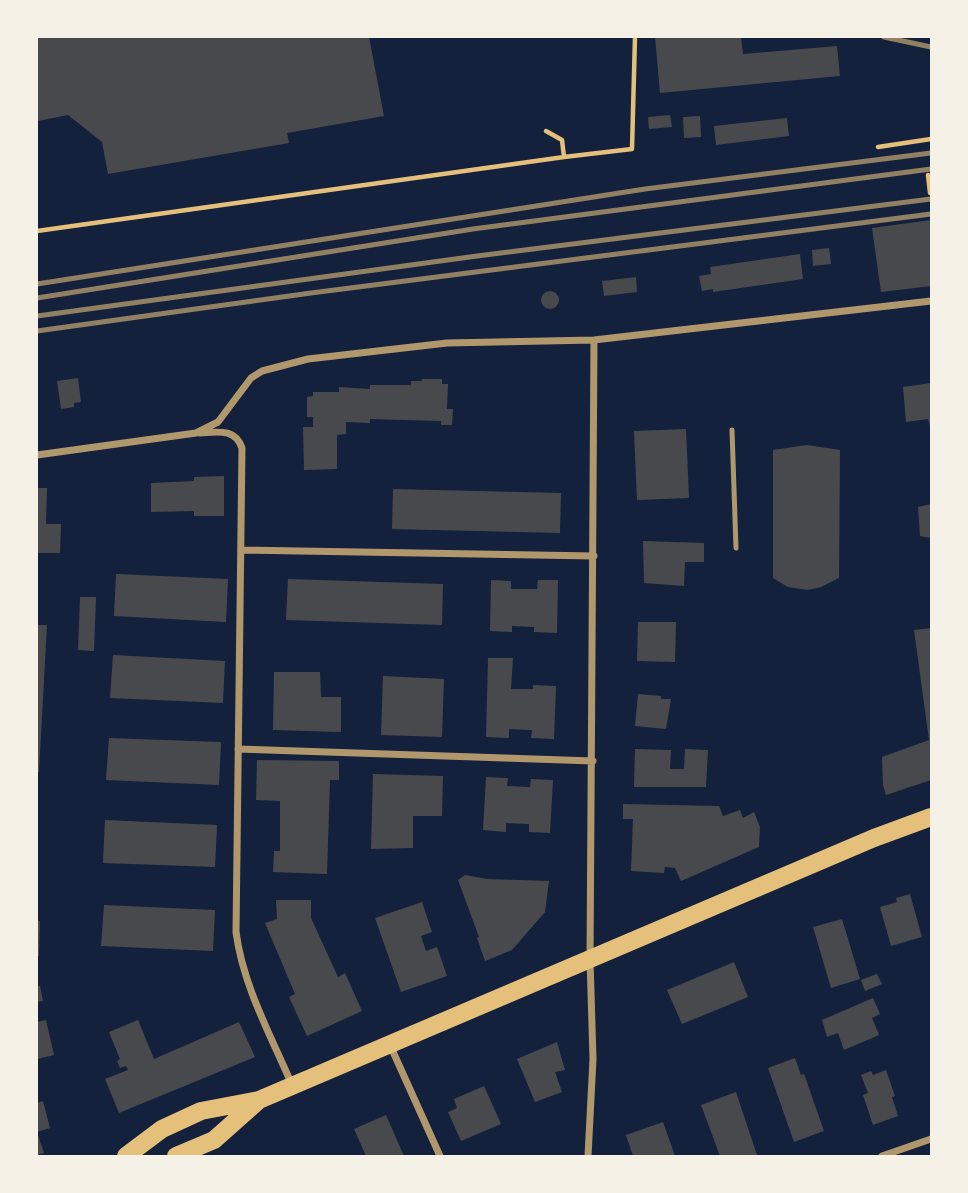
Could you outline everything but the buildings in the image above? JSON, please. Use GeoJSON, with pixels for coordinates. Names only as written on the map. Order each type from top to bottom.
{"type":"FeatureCollection","features":[{"type":"Feature","properties":{"kind":"main road"},"geometry":{"type":"LineString","coordinates":[[126,1156],[162,1129],[201,1111],[259,1100],[874,838],[931,817]]}},
{"type":"Feature","properties":{"kind":"main road"},"geometry":{"type":"LineString","coordinates":[[176,1156],[214,1140],[259,1100]]}},
{"type":"Feature","properties":{"kind":"street"},"geometry":{"type":"LineString","coordinates":[[197,433],[218,422],[251,378],[262,371],[295,362],[447,343],[594,340],[931,301]]}},
{"type":"Feature","properties":{"kind":"street"},"geometry":{"type":"LineString","coordinates":[[587,1156],[593,1059],[590,959],[594,340]]}},
{"type":"Feature","properties":{"kind":"street"},"geometry":{"type":"LineString","coordinates":[[37,455],[197,433],[226,432],[234,435],[242,448],[236,932],[248,982],[292,1086]]}},
{"type":"Feature","properties":{"kind":"street"},"geometry":{"type":"LineString","coordinates":[[240,551],[594,556]]}},
{"type":"Feature","properties":{"kind":"street"},"geometry":{"type":"LineString","coordinates":[[238,748],[593,761]]}},
{"type":"Feature","properties":{"kind":"street"},"geometry":{"type":"LineString","coordinates":[[390,1044],[440,1156]]}},
{"type":"Feature","properties":{"kind":"street"},"geometry":{"type":"LineString","coordinates":[[882,1156],[931,1139]]}},
{"type":"Feature","properties":{"kind":"lane"},"geometry":{"type":"LineString","coordinates":[[732,429],[736,548]]}},
{"type":"Feature","properties":{"kind":"path"},"geometry":{"type":"LineString","coordinates":[[37,231],[632,149],[635,37]]}},
{"type":"Feature","properties":{"kind":"path"},"geometry":{"type":"LineString","coordinates":[[546,131],[562,140],[564,157]]}},
{"type":"Feature","properties":{"kind":"path"},"geometry":{"type":"LineString","coordinates":[[878,147],[931,139]]}},
{"type":"Feature","properties":{"kind":"path"},"geometry":{"type":"LineString","coordinates":[[928,175],[930,194]]}},
{"type":"Feature","properties":{"kind":"railway"},"geometry":{"type":"LineString","coordinates":[[884,37],[931,47]]}},
{"type":"Feature","properties":{"kind":"railway"},"geometry":{"type":"LineString","coordinates":[[37,284],[645,189],[931,153]]}},
{"type":"Feature","properties":{"kind":"railway"},"geometry":{"type":"LineString","coordinates":[[37,298],[473,229],[931,169]]}},
{"type":"Feature","properties":{"kind":"railway"},"geometry":{"type":"LineString","coordinates":[[37,316],[477,256],[931,199]]}},
{"type":"Feature","properties":{"kind":"railway"},"geometry":{"type":"LineString","coordinates":[[37,331],[311,293],[931,214]]}}]}
